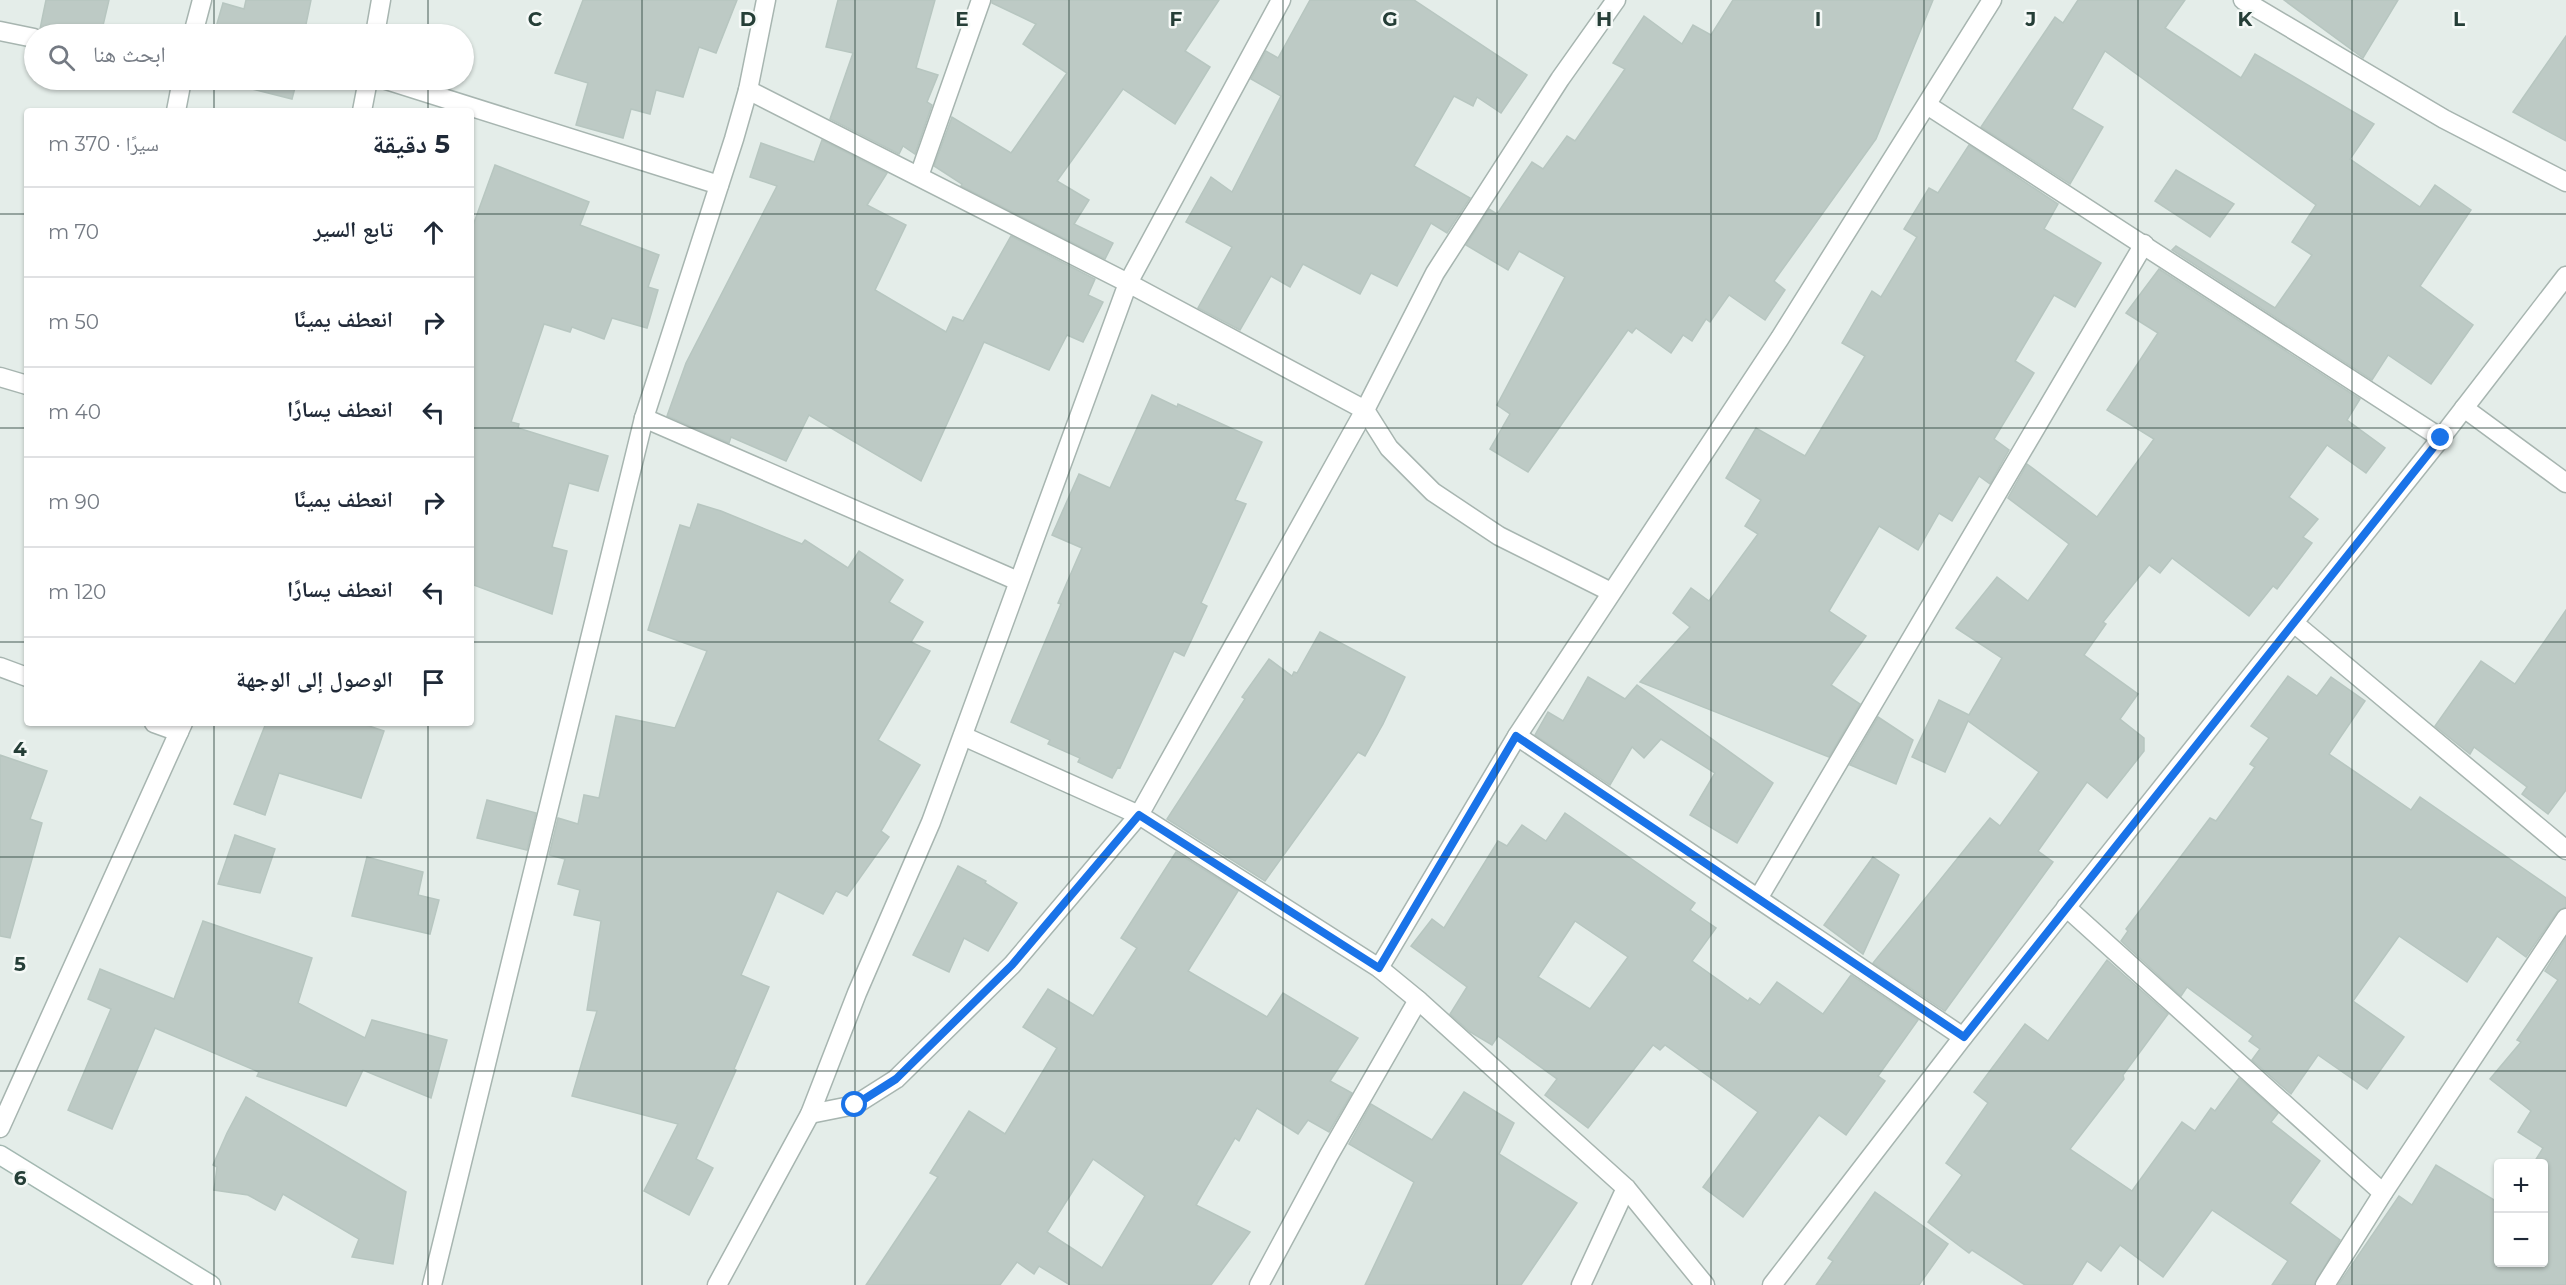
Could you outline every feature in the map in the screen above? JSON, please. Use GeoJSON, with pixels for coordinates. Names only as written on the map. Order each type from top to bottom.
{"type":"FeatureCollection","features":[{"type":"Feature","properties":{"kind":"street"},"geometry":{"type":"LineString","coordinates":[[196,24],[202,0]]}},
{"type":"Feature","properties":{"kind":"street"},"geometry":{"type":"LineString","coordinates":[[377,24],[381,0]]}},
{"type":"Feature","properties":{"kind":"street"},"geometry":{"type":"LineString","coordinates":[[432,1285],[644,418],[748,90],[766,0]]}},
{"type":"Feature","properties":{"kind":"street"},"geometry":{"type":"LineString","coordinates":[[919,176],[981,0]]}},
{"type":"Feature","properties":{"kind":"street"},"geometry":{"type":"LineString","coordinates":[[717,1285],[810,1114],[845,1023],[931,822],[1128,283],[1281,0]]}},
{"type":"Feature","properties":{"kind":"street"},"geometry":{"type":"LineString","coordinates":[[810,1114],[855,1105],[896,1079],[1012,965],[1139,815],[1365,410],[1435,273],[1560,79],[1616,0]]}},
{"type":"Feature","properties":{"kind":"street"},"geometry":{"type":"LineString","coordinates":[[1379,968],[1516,736],[1780,338],[1992,0]]}},
{"type":"Feature","properties":{"kind":"street"},"geometry":{"type":"LineString","coordinates":[[2243,0],[2444,119],[2566,182]]}},
{"type":"Feature","properties":{"kind":"street"},"geometry":{"type":"LineString","coordinates":[[0,31],[24,36]]}},
{"type":"Feature","properties":{"kind":"street"},"geometry":{"type":"LineString","coordinates":[[177,108],[180,90]]}},
{"type":"Feature","properties":{"kind":"street"},"geometry":{"type":"LineString","coordinates":[[363,108],[366,90]]}},
{"type":"Feature","properties":{"kind":"street"},"geometry":{"type":"LineString","coordinates":[[418,90],[719,185]]}},
{"type":"Feature","properties":{"kind":"street"},"geometry":{"type":"LineString","coordinates":[[748,90],[1128,283],[1365,410],[1389,448],[1433,492],[1499,536],[1611,592]]}},
{"type":"Feature","properties":{"kind":"street"},"geometry":{"type":"LineString","coordinates":[[1928,105],[2441,438]]}},
{"type":"Feature","properties":{"kind":"street"},"geometry":{"type":"LineString","coordinates":[[1759,897],[2144,244]]}},
{"type":"Feature","properties":{"kind":"street"},"geometry":{"type":"LineString","coordinates":[[1772,1285],[1964,1037],[2441,438],[2566,276]]}},
{"type":"Feature","properties":{"kind":"street"},"geometry":{"type":"LineString","coordinates":[[0,377],[24,384]]}},
{"type":"Feature","properties":{"kind":"street"},"geometry":{"type":"LineString","coordinates":[[2464,408],[2566,483]]}},
{"type":"Feature","properties":{"kind":"street"},"geometry":{"type":"LineString","coordinates":[[644,418],[1018,581]]}},
{"type":"Feature","properties":{"kind":"street"},"geometry":{"type":"LineString","coordinates":[[2294,623],[2566,850]]}},
{"type":"Feature","properties":{"kind":"street"},"geometry":{"type":"LineString","coordinates":[[0,667],[24,676]]}},
{"type":"Feature","properties":{"kind":"street"},"geometry":{"type":"LineString","coordinates":[[0,1128],[181,728]]}},
{"type":"Feature","properties":{"kind":"street"},"geometry":{"type":"LineString","coordinates":[[963,736],[1139,815],[1379,968],[1418,1000],[1626,1188],[1706,1285]]}},
{"type":"Feature","properties":{"kind":"street"},"geometry":{"type":"LineString","coordinates":[[1516,736],[1759,897],[1964,1037]]}},
{"type":"Feature","properties":{"kind":"street"},"geometry":{"type":"LineString","coordinates":[[2067,907],[2383,1193]]}},
{"type":"Feature","properties":{"kind":"street"},"geometry":{"type":"LineString","coordinates":[[2325,1285],[2383,1193],[2566,918]]}},
{"type":"Feature","properties":{"kind":"street"},"geometry":{"type":"LineString","coordinates":[[1259,1285],[1329,1155],[1418,1000]]}},
{"type":"Feature","properties":{"kind":"street"},"geometry":{"type":"LineString","coordinates":[[0,1155],[211,1285]]}},
{"type":"Feature","properties":{"kind":"street"},"geometry":{"type":"LineString","coordinates":[[1581,1285],[1626,1188]]}},
{"type":"Feature","properties":{"kind":"building"},"geometry":{"type":"Polygon","coordinates":[[[46,0],[109,0],[103,24],[41,24],[46,0]]]}},
{"type":"Feature","properties":{"kind":"building"},"geometry":{"type":"Polygon","coordinates":[[[246,0],[311,0],[306,24],[217,24],[223,3],[244,9],[246,0]]]}},
{"type":"Feature","properties":{"kind":"building"},"geometry":{"type":"Polygon","coordinates":[[[583,0],[737,0],[716,53],[699,47],[683,97],[656,90],[650,114],[631,109],[623,138],[576,125],[588,83],[555,73],[583,0]]]}},
{"type":"Feature","properties":{"kind":"building"},"geometry":{"type":"Polygon","coordinates":[[[838,0],[935,0],[916,68],[938,75],[927,102],[932,105],[915,154],[903,146],[899,154],[830,119],[853,53],[826,47],[838,0]]]}},
{"type":"Feature","properties":{"kind":"building"},"geometry":{"type":"Polygon","coordinates":[[[992,0],[1219,0],[1185,51],[1210,67],[1175,124],[1123,89],[1057,181],[1089,200],[1074,224],[1113,243],[1105,259],[961,186],[962,184],[934,166],[952,117],[1011,153],[1067,73],[1023,44],[1036,24],[992,3],[992,0]]]}},
{"type":"Feature","properties":{"kind":"building"},"geometry":{"type":"Polygon","coordinates":[[[1310,0],[1414,0],[1527,75],[1501,113],[1477,97],[1473,106],[1454,96],[1414,166],[1470,198],[1447,233],[1431,223],[1397,286],[1371,273],[1360,294],[1303,264],[1290,287],[1271,276],[1240,330],[1198,308],[1232,247],[1186,222],[1211,177],[1232,192],[1281,96],[1251,79],[1266,51],[1278,58],[1310,0]]]}},
{"type":"Feature","properties":{"kind":"building"},"geometry":{"type":"Polygon","coordinates":[[[1733,0],[1933,0],[1876,139],[1774,281],[1785,290],[1765,320],[1729,295],[1710,322],[1706,319],[1692,341],[1683,335],[1671,353],[1636,328],[1632,333],[1628,330],[1528,472],[1490,449],[1510,414],[1497,405],[1565,277],[1519,251],[1508,270],[1466,245],[1489,209],[1497,214],[1532,162],[1543,169],[1567,136],[1575,141],[1625,69],[1613,63],[1644,16],[1682,44],[1693,25],[1711,35],[1733,0]]]}},
{"type":"Feature","properties":{"kind":"building"},"geometry":{"type":"Polygon","coordinates":[[[2078,0],[2185,0],[2165,28],[2241,78],[2255,54],[2374,124],[2350,159],[2420,207],[2435,185],[2471,210],[2420,286],[2473,325],[2431,384],[2388,355],[2372,380],[2172,250],[2176,246],[2275,308],[2312,255],[2292,242],[2316,205],[2105,51],[2072,109],[2103,127],[2070,184],[1981,127],[2055,17],[2063,23],[2078,0]]]}},
{"type":"Feature","properties":{"kind":"building"},"geometry":{"type":"Polygon","coordinates":[[[2284,0],[2398,0],[2363,58],[2284,0]]]}},
{"type":"Feature","properties":{"kind":"building"},"geometry":{"type":"Polygon","coordinates":[[[2566,36],[2566,141],[2513,112],[2566,36]]]}},
{"type":"Feature","properties":{"kind":"building"},"geometry":{"type":"Polygon","coordinates":[[[256,90],[294,90],[292,99],[256,90]]]}},
{"type":"Feature","properties":{"kind":"building"},"geometry":{"type":"Polygon","coordinates":[[[822,140],[887,173],[867,205],[906,225],[875,290],[946,332],[953,317],[963,321],[1011,236],[1095,279],[1088,295],[1103,302],[1083,342],[1067,335],[1049,370],[984,342],[921,481],[809,415],[786,461],[731,437],[729,443],[667,416],[686,363],[777,186],[750,177],[761,143],[814,162],[822,140]]]}},
{"type":"Feature","properties":{"kind":"building"},"geometry":{"type":"Polygon","coordinates":[[[1969,145],[2058,204],[2044,229],[2101,263],[2075,307],[2054,295],[2015,361],[2034,373],[1994,439],[2009,450],[1990,484],[1979,476],[1952,521],[1939,513],[1918,550],[1879,526],[1829,611],[1866,636],[1831,685],[1860,704],[1829,757],[1640,682],[1690,627],[1673,613],[1691,588],[1709,601],[1758,534],[1745,526],[1761,500],[1726,478],[1756,428],[1805,456],[1865,356],[1842,343],[1872,291],[1881,297],[1917,237],[1904,229],[1929,188],[1938,193],[1969,145]]]}},
{"type":"Feature","properties":{"kind":"building"},"geometry":{"type":"Polygon","coordinates":[[[495,165],[589,202],[580,225],[659,255],[648,287],[658,290],[647,328],[612,318],[604,339],[572,327],[570,332],[544,324],[511,422],[519,424],[518,428],[608,456],[598,491],[569,483],[552,547],[567,551],[552,614],[474,585],[474,223],[495,165]]]}},
{"type":"Feature","properties":{"kind":"building"},"geometry":{"type":"Polygon","coordinates":[[[2176,170],[2234,204],[2210,237],[2155,201],[2176,170]]]}},
{"type":"Feature","properties":{"kind":"building"},"geometry":{"type":"Polygon","coordinates":[[[2159,269],[2360,399],[2347,420],[2385,448],[2366,473],[2327,445],[2289,497],[2318,519],[2303,537],[2312,543],[2277,589],[2273,586],[2249,616],[2172,558],[2160,573],[2149,565],[2103,622],[2106,624],[2084,655],[2138,694],[2120,719],[2144,738],[2144,751],[2107,798],[2087,782],[2038,851],[2053,862],[1945,1011],[1873,963],[1990,818],[2000,826],[2039,772],[1968,721],[1945,772],[1912,757],[1939,700],[1969,715],[2002,658],[1956,628],[1997,577],[2028,601],[2069,544],[2008,498],[2027,464],[2097,517],[2154,439],[2107,410],[2158,333],[2126,313],[2159,269]]]}},
{"type":"Feature","properties":{"kind":"building"},"geometry":{"type":"Polygon","coordinates":[[[1152,395],[1177,407],[1178,404],[1262,442],[1235,500],[1246,504],[1201,603],[1207,606],[1184,656],[1174,651],[1120,768],[1118,767],[1112,778],[1078,762],[1080,758],[1048,744],[1050,740],[1011,722],[1082,548],[1052,535],[1079,474],[1110,488],[1152,395]]]}},
{"type":"Feature","properties":{"kind":"building"},"geometry":{"type":"Polygon","coordinates":[[[698,504],[802,544],[805,540],[848,568],[859,551],[903,580],[889,602],[923,622],[911,642],[930,651],[878,740],[920,765],[881,831],[889,837],[847,896],[836,891],[823,914],[777,891],[741,975],[769,987],[734,1069],[736,1070],[696,1159],[713,1168],[689,1215],[644,1191],[678,1124],[572,1096],[597,1011],[587,1010],[601,921],[574,915],[580,890],[558,884],[565,859],[549,855],[558,818],[578,824],[584,795],[599,798],[616,716],[675,728],[707,651],[648,630],[680,525],[690,528],[698,504]]]}},
{"type":"Feature","properties":{"kind":"building"},"geometry":{"type":"Polygon","coordinates":[[[2566,610],[2566,790],[2548,814],[2522,794],[2527,787],[2474,747],[2470,754],[2435,726],[2481,661],[2515,684],[2566,610]]]}},
{"type":"Feature","properties":{"kind":"building"},"geometry":{"type":"Polygon","coordinates":[[[1320,632],[1405,677],[1365,756],[1358,752],[1265,881],[1167,819],[1245,699],[1242,697],[1269,659],[1292,676],[1294,672],[1297,673],[1320,632]]]}},
{"type":"Feature","properties":{"kind":"building"},"geometry":{"type":"Polygon","coordinates":[[[2288,676],[2317,696],[2331,677],[2365,701],[2329,754],[2411,810],[2420,797],[2566,898],[2566,907],[2557,912],[2526,957],[2497,936],[2467,982],[2399,936],[2353,1001],[2404,1037],[2367,1089],[2318,1055],[2291,1094],[2252,1060],[2260,1049],[2249,1041],[2253,1036],[2187,987],[2181,996],[2121,941],[2128,931],[2126,929],[2210,818],[2216,821],[2255,767],[2250,764],[2269,738],[2251,726],[2288,676]]]}},
{"type":"Feature","properties":{"kind":"building"},"geometry":{"type":"Polygon","coordinates":[[[1588,677],[1625,699],[1637,685],[1773,783],[1737,843],[1690,815],[1715,773],[1661,739],[1644,758],[1632,747],[1610,785],[1535,735],[1548,712],[1563,721],[1588,677]]]}},
{"type":"Feature","properties":{"kind":"building"},"geometry":{"type":"Polygon","coordinates":[[[1878,717],[1913,740],[1896,784],[1850,765],[1878,717]]]}},
{"type":"Feature","properties":{"kind":"building"},"geometry":{"type":"Polygon","coordinates":[[[265,726],[369,726],[384,731],[361,798],[279,773],[265,815],[234,804],[265,726]]]}},
{"type":"Feature","properties":{"kind":"building"},"geometry":{"type":"Polygon","coordinates":[[[0,755],[47,771],[30,819],[42,823],[10,938],[0,936],[0,755]]]}},
{"type":"Feature","properties":{"kind":"building"},"geometry":{"type":"Polygon","coordinates":[[[487,800],[536,813],[527,850],[477,838],[487,800]]]}},
{"type":"Feature","properties":{"kind":"building"},"geometry":{"type":"Polygon","coordinates":[[[1565,813],[1695,903],[1690,910],[1716,928],[1692,961],[1748,1001],[1750,998],[1760,1005],[1777,982],[1823,1014],[1851,975],[1918,1020],[1878,1076],[1885,1081],[1846,1135],[1819,1115],[1743,1217],[1703,1187],[1758,1112],[1665,1045],[1660,1050],[1653,1045],[1588,1128],[1545,1095],[1557,1079],[1498,1036],[1492,1045],[1470,1032],[1450,1014],[1467,987],[1411,946],[1432,919],[1444,928],[1498,841],[1507,846],[1522,825],[1546,841],[1565,813]],[[1575,921],[1538,977],[1590,1009],[1628,957],[1575,921]]]}},
{"type":"Feature","properties":{"kind":"building"},"geometry":{"type":"Polygon","coordinates":[[[235,835],[275,849],[260,893],[218,884],[235,835]]]}},
{"type":"Feature","properties":{"kind":"building"},"geometry":{"type":"Polygon","coordinates":[[[1176,852],[1238,891],[1188,971],[1267,1017],[1283,993],[1358,1038],[1330,1081],[1352,1093],[1329,1132],[1308,1120],[1298,1134],[1257,1108],[1239,1141],[1235,1138],[1196,1205],[1250,1232],[1211,1285],[1070,1285],[1039,1266],[1034,1274],[1017,1262],[1000,1285],[866,1285],[938,1177],[930,1173],[969,1111],[1005,1134],[1057,1048],[1023,1027],[1048,989],[1093,1016],[1137,948],[1121,938],[1176,852]],[[1093,1159],[1047,1232],[1102,1268],[1145,1196],[1093,1159]]]}},
{"type":"Feature","properties":{"kind":"building"},"geometry":{"type":"Polygon","coordinates":[[[367,857],[423,872],[418,895],[439,900],[430,934],[352,916],[367,857]]]}},
{"type":"Feature","properties":{"kind":"building"},"geometry":{"type":"Polygon","coordinates":[[[1873,857],[1899,875],[1863,954],[1824,925],[1873,857]]]}},
{"type":"Feature","properties":{"kind":"building"},"geometry":{"type":"Polygon","coordinates":[[[958,866],[986,881],[985,883],[1017,903],[988,951],[964,938],[949,972],[913,955],[958,866]]]}},
{"type":"Feature","properties":{"kind":"building"},"geometry":{"type":"Polygon","coordinates":[[[203,921],[312,958],[298,1003],[365,1038],[372,1020],[447,1040],[431,1098],[363,1070],[346,1106],[257,1076],[259,1072],[155,1028],[112,1129],[68,1110],[111,1009],[88,999],[100,969],[174,999],[203,921]]]}},
{"type":"Feature","properties":{"kind":"building"},"geometry":{"type":"Polygon","coordinates":[[[2566,938],[2566,1285],[2338,1285],[2399,1196],[2412,1205],[2436,1165],[2494,1200],[2494,1267],[2548,1267],[2548,1159],[2536,1159],[2543,1148],[2518,1132],[2531,1111],[2490,1079],[2521,1042],[2517,1040],[2558,980],[2545,971],[2566,938]]]}},
{"type":"Feature","properties":{"kind":"building"},"geometry":{"type":"Polygon","coordinates":[[[2107,960],[2168,1014],[2123,1075],[2124,1079],[2070,1149],[2132,1191],[2182,1122],[2195,1131],[2211,1108],[2215,1111],[2239,1078],[2278,1113],[2271,1122],[2320,1161],[2290,1203],[2340,1240],[2314,1285],[2272,1285],[2288,1261],[2212,1210],[2163,1277],[2120,1245],[2101,1271],[2087,1261],[2072,1285],[2025,1285],[1972,1250],[1969,1253],[1928,1222],[1962,1175],[1946,1163],[1988,1103],[1974,1092],[2025,1024],[2048,1041],[2107,960]]]}},
{"type":"Feature","properties":{"kind":"building"},"geometry":{"type":"Polygon","coordinates":[[[1464,1092],[1514,1123],[1499,1154],[1577,1203],[1521,1285],[1365,1285],[1414,1182],[1349,1144],[1371,1104],[1432,1140],[1464,1092]]]}},
{"type":"Feature","properties":{"kind":"building"},"geometry":{"type":"Polygon","coordinates":[[[246,1097],[406,1192],[393,1264],[352,1257],[359,1239],[283,1194],[275,1210],[248,1195],[214,1190],[217,1167],[213,1165],[246,1097]]]}},
{"type":"Feature","properties":{"kind":"building"},"geometry":{"type":"Polygon","coordinates":[[[1875,1192],[1948,1244],[1919,1285],[1816,1285],[1833,1261],[1828,1258],[1875,1192]]]}},
{"type":"Feature","properties":{"kind":"route"},"geometry":{"type":"LineString","coordinates":[[855,1105],[896,1079],[1012,965],[1139,815],[1379,968],[1516,736],[1759,897],[1964,1037],[2441,438]]}}]}
